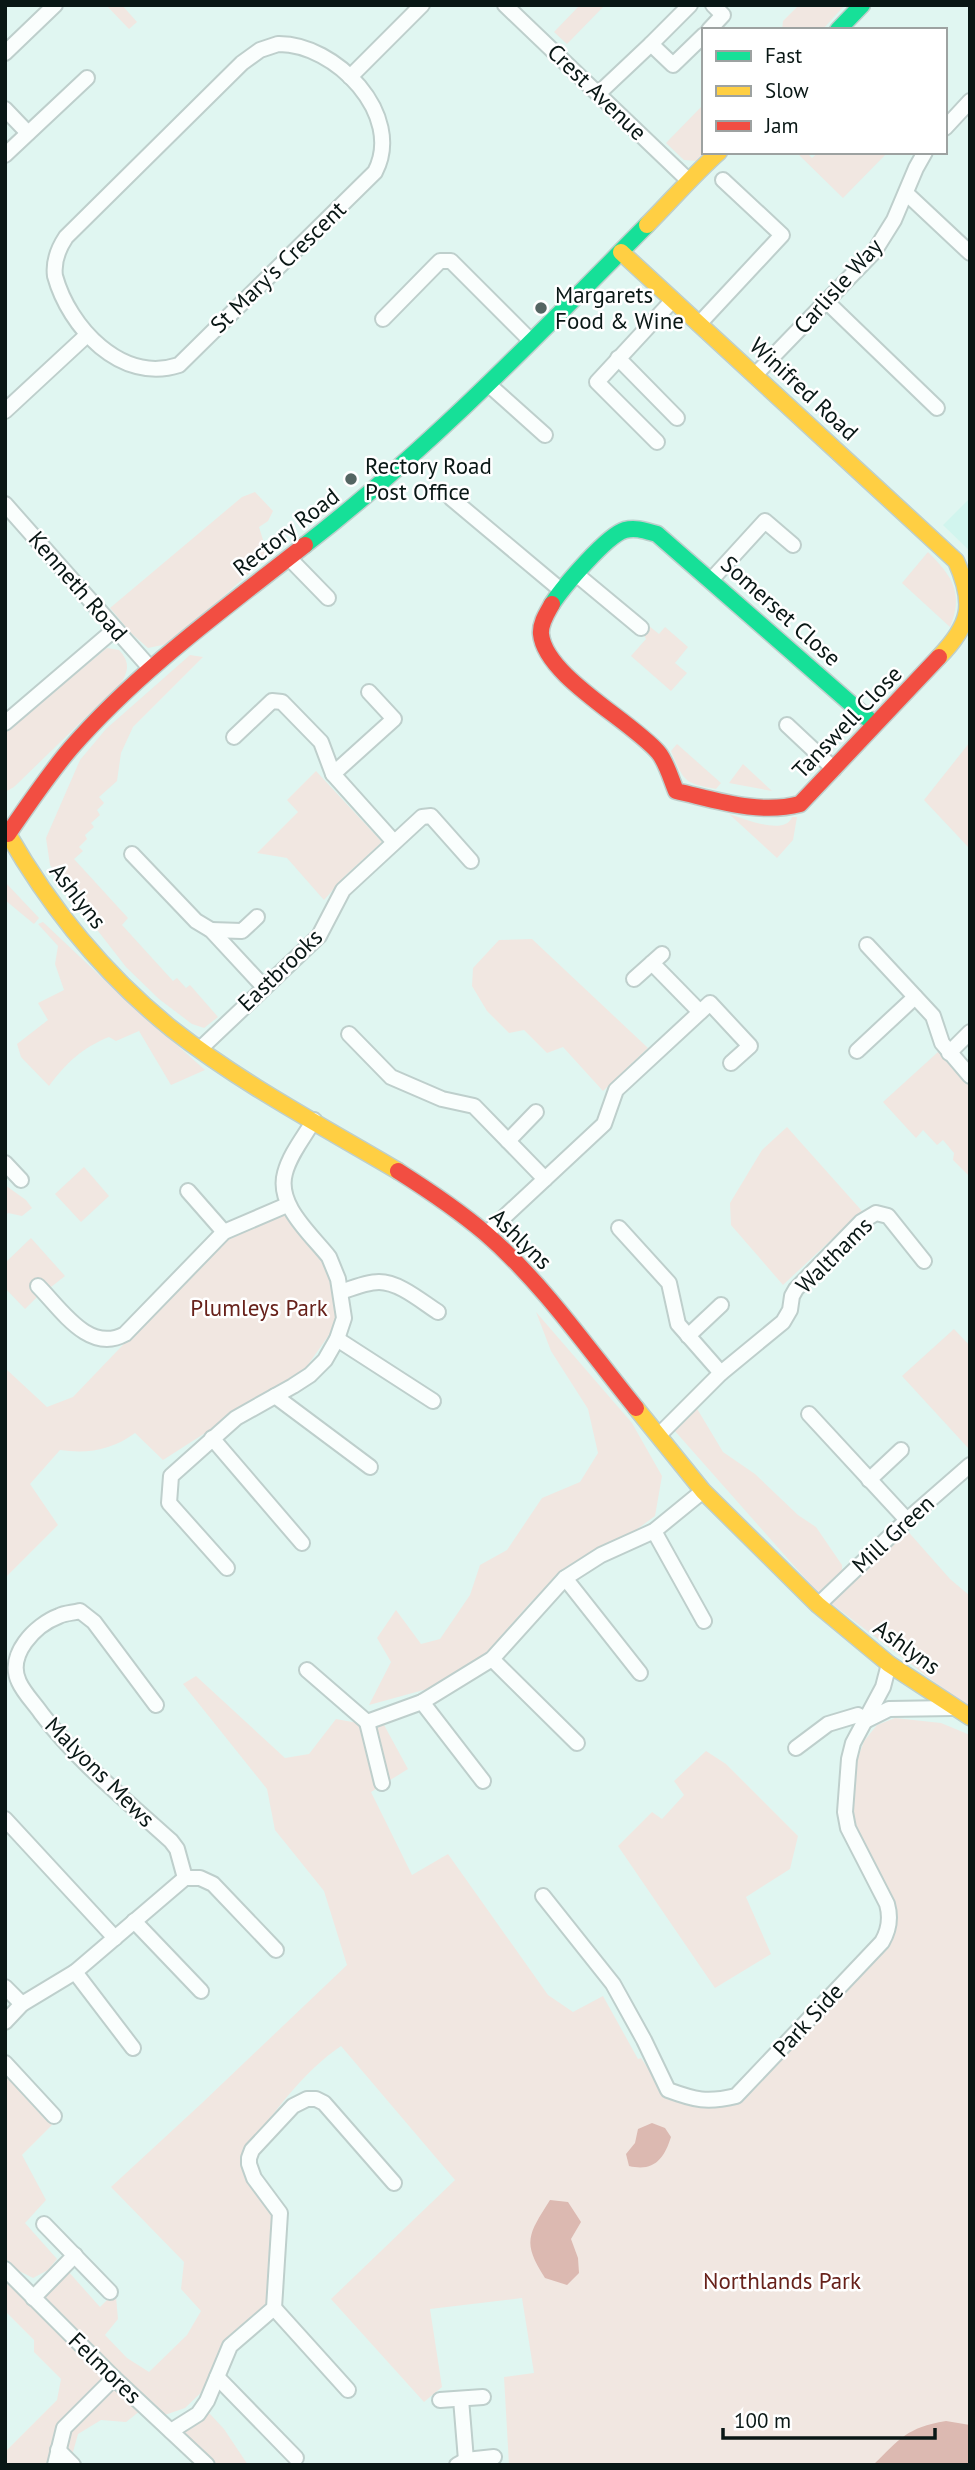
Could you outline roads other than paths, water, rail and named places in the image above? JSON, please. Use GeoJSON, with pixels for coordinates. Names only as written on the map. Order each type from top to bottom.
{"type":"FeatureCollection","features":[{"type":"Feature","properties":{"kind":"street"},"geometry":{"type":"LineString","coordinates":[[5,53],[55,5]]}},
{"type":"Feature","properties":{"kind":"street"},"geometry":{"type":"LineString","coordinates":[[350,77],[422,5]]}},
{"type":"Feature","properties":{"kind":"street","name":"Crest Avenue"},"geometry":{"type":"LineString","coordinates":[[505,5],[688,180]]}},
{"type":"Feature","properties":{"kind":"street"},"geometry":{"type":"LineString","coordinates":[[599,93],[690,5]]}},
{"type":"Feature","properties":{"kind":"street"},"geometry":{"type":"LineString","coordinates":[[840,28],[862,5]]}},
{"type":"Feature","properties":{"kind":"street"},"geometry":{"type":"LineString","coordinates":[[711,28],[723,15],[717,6]]}},
{"type":"Feature","properties":{"kind":"street"},"geometry":{"type":"LineString","coordinates":[[651,44],[673,65],[702,37]]}},
{"type":"Feature","properties":{"kind":"street","name":"St Mary's Crescent"},"geometry":{"type":"LineString","coordinates":[[294,44],[321,55],[350,77],[373,106],[382,130],[384,150],[375,172],[179,365],[142,369],[122,361],[87,335],[74,317],[58,285],[54,267],[61,245],[242,63],[268,46],[294,44]]}},
{"type":"Feature","properties":{"kind":"street"},"geometry":{"type":"LineString","coordinates":[[5,155],[87,78]]}},
{"type":"Feature","properties":{"kind":"street"},"geometry":{"type":"LineString","coordinates":[[948,118],[970,101]]}},
{"type":"Feature","properties":{"kind":"street"},"geometry":{"type":"LineString","coordinates":[[5,110],[27,133]]}},
{"type":"Feature","properties":{"kind":"street","name":"Rectory Road"},"geometry":{"type":"LineString","coordinates":[[6,834],[64,755],[151,669],[388,477],[488,384],[717,154]]}},
{"type":"Feature","properties":{"kind":"street","name":"Carlisle Way"},"geometry":{"type":"LineString","coordinates":[[756,374],[879,244],[924,154]]}},
{"type":"Feature","properties":{"kind":"street"},"geometry":{"type":"LineString","coordinates":[[699,324],[782,234],[723,180]]}},
{"type":"Feature","properties":{"kind":"street"},"geometry":{"type":"LineString","coordinates":[[906,193],[970,253]]}},
{"type":"Feature","properties":{"kind":"street","name":"Winifred Road"},"geometry":{"type":"LineString","coordinates":[[621,252],[956,561]]}},
{"type":"Feature","properties":{"kind":"street"},"geometry":{"type":"LineString","coordinates":[[383,319],[436,265],[445,260],[451,261],[531,341]]}},
{"type":"Feature","properties":{"kind":"street"},"geometry":{"type":"LineString","coordinates":[[657,442],[597,382],[672,301]]}},
{"type":"Feature","properties":{"kind":"street"},"geometry":{"type":"LineString","coordinates":[[826,301],[937,408]]}},
{"type":"Feature","properties":{"kind":"street"},"geometry":{"type":"LineString","coordinates":[[5,411],[87,335]]}},
{"type":"Feature","properties":{"kind":"street"},"geometry":{"type":"LineString","coordinates":[[618,358],[677,418]]}},
{"type":"Feature","properties":{"kind":"street"},"geometry":{"type":"LineString","coordinates":[[488,384],[545,435]]}},
{"type":"Feature","properties":{"kind":"street"},"geometry":{"type":"LineString","coordinates":[[451,498],[562,591],[576,574],[641,628]]}},
{"type":"Feature","properties":{"kind":"street","name":"Kenneth Road"},"geometry":{"type":"LineString","coordinates":[[5,504],[151,669]]}},
{"type":"Feature","properties":{"kind":"street"},"geometry":{"type":"LineString","coordinates":[[712,579],[765,521],[793,545]]}},
{"type":"Feature","properties":{"kind":"street","name":"Somerset Close"},"geometry":{"type":"LineString","coordinates":[[576,574],[605,542],[621,531],[635,528],[657,534],[712,579],[874,724]]}},
{"type":"Feature","properties":{"kind":"street"},"geometry":{"type":"LineString","coordinates":[[289,558],[328,598]]}},
{"type":"Feature","properties":{"kind":"street","name":"Tanswell Close"},"geometry":{"type":"LineString","coordinates":[[562,591],[548,608],[544,619],[541,632],[545,652],[562,671],[659,752],[676,791],[762,808],[792,808],[800,804],[834,769],[963,630],[970,607],[969,594],[964,575],[956,561]]}},
{"type":"Feature","properties":{"kind":"street"},"geometry":{"type":"LineString","coordinates":[[5,723],[116,629]]}},
{"type":"Feature","properties":{"kind":"street"},"geometry":{"type":"LineString","coordinates":[[333,774],[394,719],[369,692]]}},
{"type":"Feature","properties":{"kind":"street"},"geometry":{"type":"LineString","coordinates":[[234,737],[272,701],[282,702],[321,742],[333,774],[394,842]]}},
{"type":"Feature","properties":{"kind":"street"},"geometry":{"type":"LineString","coordinates":[[788,726],[834,769]]}},
{"type":"Feature","properties":{"kind":"street","name":"Eastbrooks"},"geometry":{"type":"LineString","coordinates":[[200,1049],[319,936],[339,896],[426,815],[431,816],[471,861]]}},
{"type":"Feature","properties":{"kind":"street","name":"Ashlyns"},"geometry":{"type":"LineString","coordinates":[[6,834],[21,860],[70,926],[110,971],[200,1049],[440,1198],[486,1234],[534,1282],[703,1491],[818,1605],[889,1664],[952,1708],[970,1717]]}},
{"type":"Feature","properties":{"kind":"street"},"geometry":{"type":"LineString","coordinates":[[132,854],[195,921],[212,930],[264,986]]}},
{"type":"Feature","properties":{"kind":"street"},"geometry":{"type":"LineString","coordinates":[[212,930],[242,930],[257,917]]}},
{"type":"Feature","properties":{"kind":"street"},"geometry":{"type":"LineString","coordinates":[[867,945],[935,1018],[942,1043],[970,1076]]}},
{"type":"Feature","properties":{"kind":"street"},"geometry":{"type":"LineString","coordinates":[[634,979],[657,959],[700,1012]]}},
{"type":"Feature","properties":{"kind":"street"},"geometry":{"type":"LineString","coordinates":[[857,1051],[915,997]]}},
{"type":"Feature","properties":{"kind":"street"},"geometry":{"type":"LineString","coordinates":[[486,1234],[604,1124],[616,1090],[710,1003],[750,1046],[732,1063]]}},
{"type":"Feature","properties":{"kind":"street"},"geometry":{"type":"LineString","coordinates":[[949,1053],[970,1032]]}},
{"type":"Feature","properties":{"kind":"street"},"geometry":{"type":"LineString","coordinates":[[349,1034],[391,1077],[442,1099],[474,1106],[545,1179]]}},
{"type":"Feature","properties":{"kind":"street"},"geometry":{"type":"LineString","coordinates":[[508,1140],[536,1112]]}},
{"type":"Feature","properties":{"kind":"street"},"geometry":{"type":"LineString","coordinates":[[227,1568],[169,1503],[173,1472],[242,1413],[275,1396],[318,1368],[337,1339],[344,1318],[341,1292],[329,1257],[288,1205],[284,1191],[284,1176],[297,1147],[314,1120]]}},
{"type":"Feature","properties":{"kind":"street"},"geometry":{"type":"LineString","coordinates":[[5,1163],[21,1180]]}},
{"type":"Feature","properties":{"kind":"street"},"geometry":{"type":"LineString","coordinates":[[188,1191],[224,1232]]}},
{"type":"Feature","properties":{"kind":"street"},"geometry":{"type":"LineString","coordinates":[[37,1286],[89,1336],[108,1340],[117,1338],[125,1334],[224,1232],[288,1205]]}},
{"type":"Feature","properties":{"kind":"street","name":"Walthams"},"geometry":{"type":"LineString","coordinates":[[659,1435],[721,1373],[783,1322],[790,1310],[796,1289],[861,1222],[876,1213],[888,1216],[924,1261]]}},
{"type":"Feature","properties":{"kind":"street"},"geometry":{"type":"LineString","coordinates":[[619,1228],[669,1283],[678,1324],[721,1373]]}},
{"type":"Feature","properties":{"kind":"street"},"geometry":{"type":"LineString","coordinates":[[341,1292],[378,1282],[386,1283],[396,1286],[438,1312]]}},
{"type":"Feature","properties":{"kind":"street"},"geometry":{"type":"LineString","coordinates":[[688,1336],[722,1305]]}},
{"type":"Feature","properties":{"kind":"street"},"geometry":{"type":"LineString","coordinates":[[337,1339],[433,1401]]}},
{"type":"Feature","properties":{"kind":"street"},"geometry":{"type":"LineString","coordinates":[[275,1396],[370,1467]]}},
{"type":"Feature","properties":{"kind":"street"},"geometry":{"type":"LineString","coordinates":[[809,1414],[907,1520]]}},
{"type":"Feature","properties":{"kind":"street"},"geometry":{"type":"LineString","coordinates":[[212,1438],[302,1543]]}},
{"type":"Feature","properties":{"kind":"street"},"geometry":{"type":"LineString","coordinates":[[869,1480],[901,1450]]}},
{"type":"Feature","properties":{"kind":"street","name":"Mill Green"},"geometry":{"type":"LineString","coordinates":[[818,1605],[907,1520],[970,1465]]}},
{"type":"Feature","properties":{"kind":"street"},"geometry":{"type":"LineString","coordinates":[[367,1722],[422,1702],[492,1659],[565,1578],[589,1562],[654,1531],[703,1491]]}},
{"type":"Feature","properties":{"kind":"street"},"geometry":{"type":"LineString","coordinates":[[654,1531],[704,1621]]}},
{"type":"Feature","properties":{"kind":"street"},"geometry":{"type":"LineString","coordinates":[[565,1578],[639,1673]]}},
{"type":"Feature","properties":{"kind":"street","name":"Malyons Mews"},"geometry":{"type":"LineString","coordinates":[[156,1705],[94,1622],[80,1611],[59,1616],[44,1624],[21,1648],[16,1670],[29,1697],[54,1731],[80,1759],[171,1841],[177,1849],[185,1878]]}},
{"type":"Feature","properties":{"kind":"street"},"geometry":{"type":"LineString","coordinates":[[492,1659],[578,1743]]}},
{"type":"Feature","properties":{"kind":"street","name":"Park Side"},"geometry":{"type":"LineString","coordinates":[[543,1896],[612,1984],[645,2040],[668,2090],[698,2101],[717,2101],[736,2096],[887,1934],[890,1913],[887,1904],[848,1828],[845,1812],[849,1759],[853,1743],[883,1687],[889,1664]]}},
{"type":"Feature","properties":{"kind":"street"},"geometry":{"type":"LineString","coordinates":[[307,1670],[367,1722],[382,1783]]}},
{"type":"Feature","properties":{"kind":"street"},"geometry":{"type":"LineString","coordinates":[[422,1702],[483,1781]]}},
{"type":"Feature","properties":{"kind":"street"},"geometry":{"type":"LineString","coordinates":[[796,1748],[828,1724],[858,1715],[867,1720],[889,1709],[952,1708]]}},
{"type":"Feature","properties":{"kind":"street"},"geometry":{"type":"LineString","coordinates":[[5,1819],[115,1938]]}},
{"type":"Feature","properties":{"kind":"street"},"geometry":{"type":"LineString","coordinates":[[5,2022],[22,2004],[75,1972],[185,1878],[200,1878],[213,1884],[276,1950]]}},
{"type":"Feature","properties":{"kind":"street"},"geometry":{"type":"LineString","coordinates":[[134,1921],[201,1991]]}},
{"type":"Feature","properties":{"kind":"street"},"geometry":{"type":"LineString","coordinates":[[75,1972],[133,2048]]}},
{"type":"Feature","properties":{"kind":"street"},"geometry":{"type":"LineString","coordinates":[[5,1987],[22,2004]]}},
{"type":"Feature","properties":{"kind":"street"},"geometry":{"type":"LineString","coordinates":[[5,2063],[54,2116]]}},
{"type":"Feature","properties":{"kind":"street"},"geometry":{"type":"LineString","coordinates":[[348,2390],[274,2308],[279,2213],[254,2178],[248,2164],[249,2158],[252,2150],[293,2106],[307,2099],[316,2099],[324,2103],[394,2183]]}},
{"type":"Feature","properties":{"kind":"street"},"geometry":{"type":"LineString","coordinates":[[44,2224],[110,2292]]}},
{"type":"Feature","properties":{"kind":"street"},"geometry":{"type":"LineString","coordinates":[[33,2298],[75,2255]]}},
{"type":"Feature","properties":{"kind":"street","name":"Felmores"},"geometry":{"type":"LineString","coordinates":[[5,2269],[114,2378],[207,2465]]}},
{"type":"Feature","properties":{"kind":"street"},"geometry":{"type":"LineString","coordinates":[[171,2431],[198,2414],[211,2394],[230,2346],[274,2308]]}},
{"type":"Feature","properties":{"kind":"street"},"geometry":{"type":"LineString","coordinates":[[217,2377],[296,2458]]}},
{"type":"Feature","properties":{"kind":"street"},"geometry":{"type":"LineString","coordinates":[[55,2465],[60,2437],[69,2421],[114,2378]]}},
{"type":"Feature","properties":{"kind":"street"},"geometry":{"type":"LineString","coordinates":[[440,2400],[483,2397]]}},
{"type":"Feature","properties":{"kind":"street"},"geometry":{"type":"LineString","coordinates":[[461,2399],[462,2462],[494,2457]]}},
{"type":"Feature","properties":{"kind":"street"},"geometry":{"type":"LineString","coordinates":[[58,2450],[73,2465]]}},
{"type":"Feature","properties":{"kind":"place","name":"Margarets Food & Wine"},"geometry":{"type":"Point","coordinates":[541,308]}},
{"type":"Feature","properties":{"kind":"place","name":"Rectory Road Post Office"},"geometry":{"type":"Point","coordinates":[351,479]}},
{"type":"Feature","properties":{"kind":"park label","name":"Plumleys Park"},"geometry":{"type":"Point","coordinates":[259,1308]}},
{"type":"Feature","properties":{"kind":"park label","name":"Northlands Park"},"geometry":{"type":"Point","coordinates":[782,2281]}}]}
